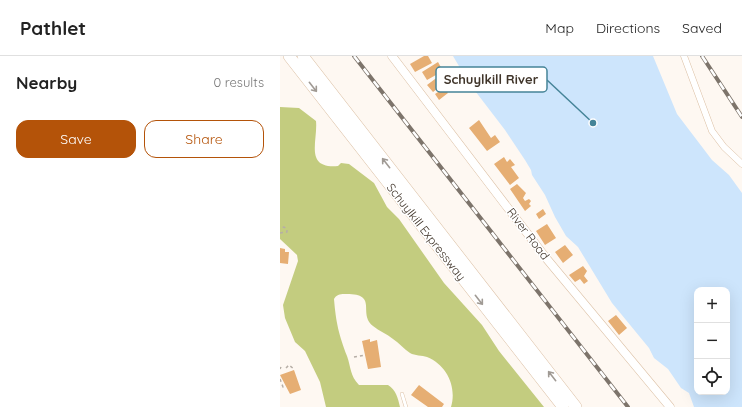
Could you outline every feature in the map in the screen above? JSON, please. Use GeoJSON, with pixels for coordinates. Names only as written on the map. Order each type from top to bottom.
{"type":"FeatureCollection","features":[{"type":"Feature","properties":{"kind":"highway","name":"Schuylkill Expressway"},"geometry":{"type":"LineString","coordinates":[[290,56],[563,407]]}},
{"type":"Feature","properties":{"kind":"highway","name":"Schuylkill Expressway"},"geometry":{"type":"LineString","coordinates":[[303,56],[576,407]]}},
{"type":"Feature","properties":{"kind":"street","name":"River Road"},"geometry":{"type":"LineString","coordinates":[[392,56],[554,268],[670,407]]}},
{"type":"Feature","properties":{"kind":"street"},"geometry":{"type":"LineString","coordinates":[[684,56],[712,131],[724,147],[742,164]]}},
{"type":"Feature","properties":{"kind":"lane"},"geometry":{"type":"LineString","coordinates":[[402,394],[406,407]]}},
{"type":"Feature","properties":{"kind":"path"},"geometry":{"type":"LineString","coordinates":[[280,233],[287,232],[287,229],[284,227],[281,228]]}},
{"type":"Feature","properties":{"kind":"path"},"geometry":{"type":"LineString","coordinates":[[354,357],[365,355]]}},
{"type":"Feature","properties":{"kind":"path"},"geometry":{"type":"LineString","coordinates":[[286,368],[289,365],[294,367],[295,370]]}},
{"type":"Feature","properties":{"kind":"path"},"geometry":{"type":"LineString","coordinates":[[280,379],[283,387],[286,386]]}},
{"type":"Feature","properties":{"kind":"green space"},"geometry":{"type":"Polygon","coordinates":[[[280,107],[299,108],[316,121],[315,152],[320,163],[327,166],[338,166],[341,163],[349,164],[374,183],[387,207],[399,219],[444,283],[482,325],[499,351],[544,407],[451,407],[453,392],[451,384],[445,371],[440,365],[427,357],[410,353],[391,337],[375,328],[369,321],[365,300],[355,295],[344,294],[338,295],[334,299],[340,335],[354,378],[359,385],[388,385],[395,392],[400,407],[326,407],[320,382],[305,351],[295,342],[285,318],[283,305],[298,261],[297,255],[280,239],[280,107]]]}},
{"type":"Feature","properties":{"kind":"water"},"geometry":{"type":"Polygon","coordinates":[[[453,56],[653,56],[677,114],[712,160],[729,175],[742,193],[742,407],[694,407],[689,393],[681,388],[668,369],[654,358],[649,348],[612,303],[578,247],[566,236],[545,195],[532,175],[531,170],[505,130],[469,83],[453,56]]]}},
{"type":"Feature","properties":{"kind":"building"},"geometry":{"type":"Polygon","coordinates":[[[424,56],[428,56],[432,63],[415,72],[410,64],[424,56]]]}},
{"type":"Feature","properties":{"kind":"building"},"geometry":{"type":"Polygon","coordinates":[[[438,62],[443,71],[427,80],[422,72],[438,62]]]}},
{"type":"Feature","properties":{"kind":"building"},"geometry":{"type":"Polygon","coordinates":[[[439,76],[445,83],[433,92],[427,85],[439,76]]]}},
{"type":"Feature","properties":{"kind":"building"},"geometry":{"type":"Polygon","coordinates":[[[444,88],[448,93],[439,100],[435,94],[444,88]]]}},
{"type":"Feature","properties":{"kind":"building"},"geometry":{"type":"Polygon","coordinates":[[[479,120],[491,138],[495,135],[500,142],[487,151],[469,128],[479,120]]]}},
{"type":"Feature","properties":{"kind":"building"},"geometry":{"type":"Polygon","coordinates":[[[504,157],[507,162],[510,159],[515,165],[511,167],[519,178],[510,185],[494,164],[504,157]]]}},
{"type":"Feature","properties":{"kind":"building"},"geometry":{"type":"Polygon","coordinates":[[[517,184],[526,193],[523,198],[525,201],[529,199],[531,201],[529,204],[531,206],[525,211],[510,189],[517,184]]]}},
{"type":"Feature","properties":{"kind":"building"},"geometry":{"type":"Polygon","coordinates":[[[543,209],[546,214],[539,219],[536,214],[543,209]]]}},
{"type":"Feature","properties":{"kind":"building"},"geometry":{"type":"Polygon","coordinates":[[[547,224],[556,238],[545,245],[536,231],[547,224]]]}},
{"type":"Feature","properties":{"kind":"building"},"geometry":{"type":"Polygon","coordinates":[[[565,245],[573,255],[563,263],[555,252],[565,245]]]}},
{"type":"Feature","properties":{"kind":"building"},"geometry":{"type":"Polygon","coordinates":[[[280,248],[285,249],[285,252],[289,252],[288,264],[280,263],[280,248]]]}},
{"type":"Feature","properties":{"kind":"building"},"geometry":{"type":"Polygon","coordinates":[[[583,266],[587,271],[584,276],[588,281],[584,284],[580,279],[575,282],[569,275],[583,266]]]}},
{"type":"Feature","properties":{"kind":"building"},"geometry":{"type":"Polygon","coordinates":[[[616,315],[627,328],[619,335],[608,321],[616,315]]]}},
{"type":"Feature","properties":{"kind":"building"},"geometry":{"type":"Polygon","coordinates":[[[370,339],[370,342],[377,340],[381,367],[368,369],[362,341],[370,339]]]}},
{"type":"Feature","properties":{"kind":"building"},"geometry":{"type":"Polygon","coordinates":[[[294,370],[301,390],[290,394],[280,375],[294,370]]]}},
{"type":"Feature","properties":{"kind":"building"},"geometry":{"type":"Polygon","coordinates":[[[419,385],[444,404],[442,407],[428,407],[411,395],[419,385]]]}},
{"type":"Feature","properties":{"kind":"railway"},"geometry":{"type":"LineString","coordinates":[[354,56],[628,407]]}},
{"type":"Feature","properties":{"kind":"railway"},"geometry":{"type":"LineString","coordinates":[[702,56],[742,117]]}},
{"type":"Feature","properties":{"kind":"place","name":"Schuylkill River"},"geometry":{"type":"Point","coordinates":[593,123]}}]}
